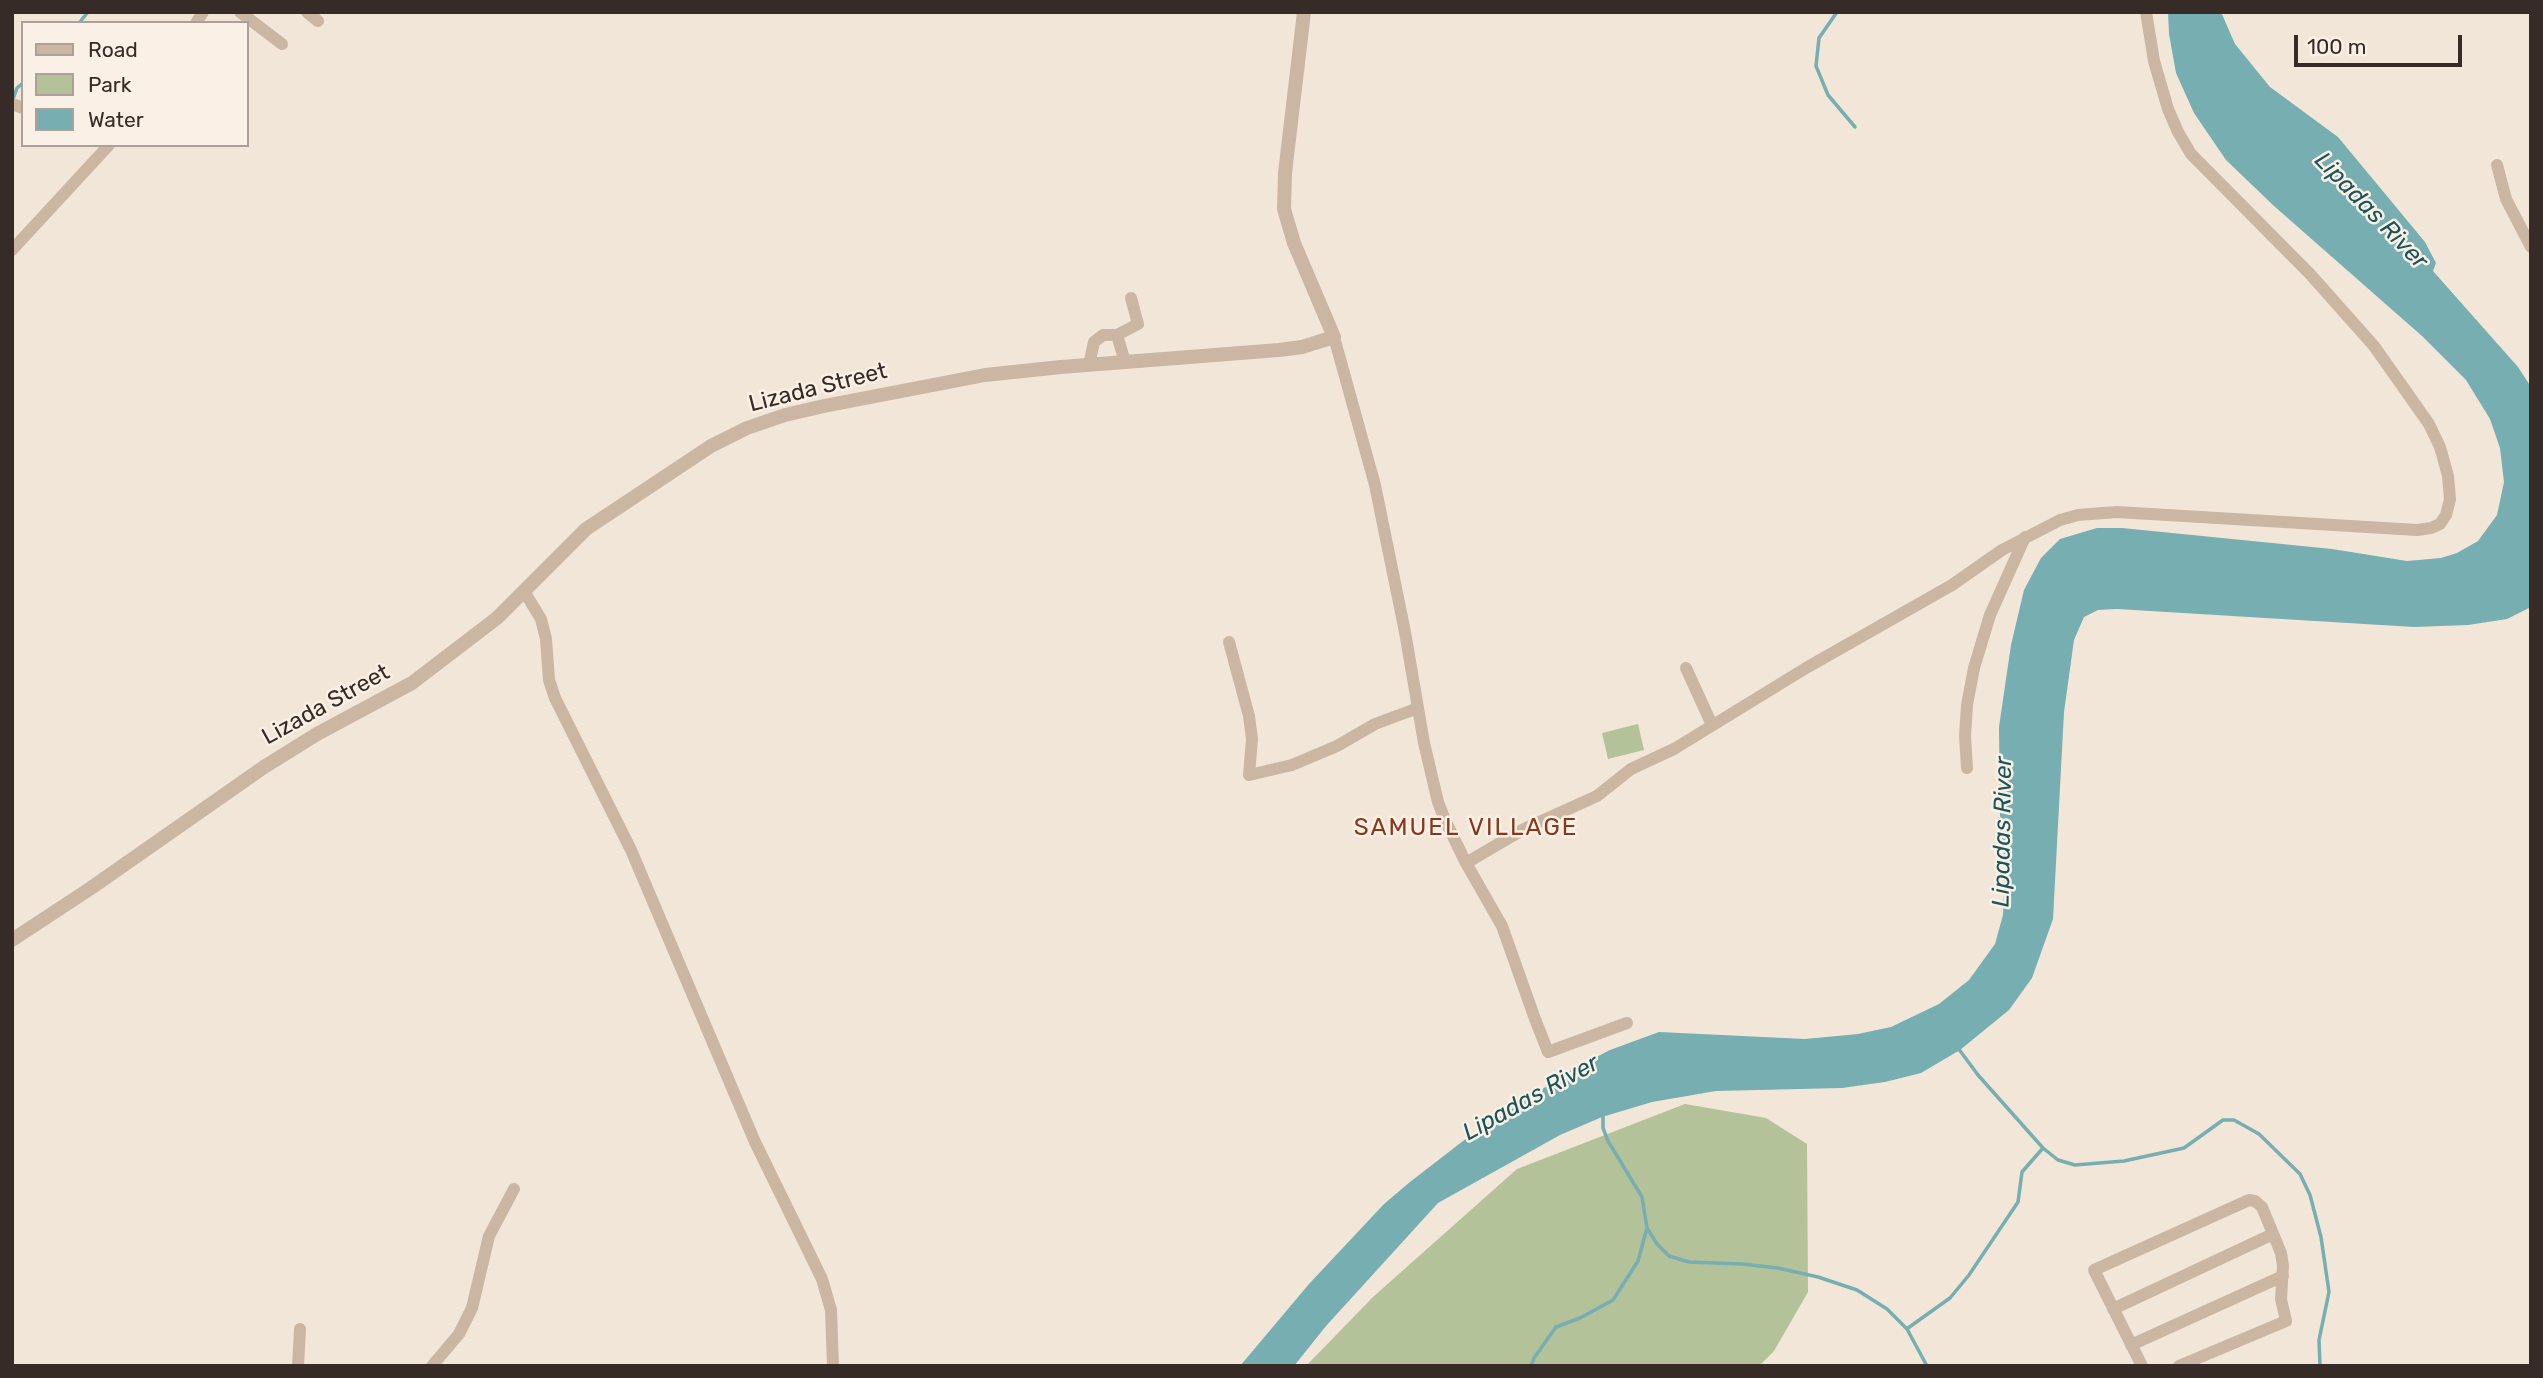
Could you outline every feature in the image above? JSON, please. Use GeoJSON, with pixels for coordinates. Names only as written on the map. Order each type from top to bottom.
{"type":"FeatureCollection","features":[{"type":"Feature","properties":{"kind":"street"},"geometry":{"type":"LineString","coordinates":[[240,12],[282,44]]}},
{"type":"Feature","properties":{"kind":"street"},"geometry":{"type":"LineString","coordinates":[[307,12],[318,21]]}},
{"type":"Feature","properties":{"kind":"street"},"geometry":{"type":"LineString","coordinates":[[1304,12],[1285,173],[1284,209],[1294,243],[1334,337],[1376,485],[1437,802],[1466,863],[1502,926],[1548,1052],[1627,1023]]}},
{"type":"Feature","properties":{"kind":"street"},"geometry":{"type":"LineString","coordinates":[[1466,863],[1524,829],[1597,796],[1631,769],[1674,749],[1871,630],[1952,586],[2026,537],[2060,520],[2078,515],[2117,512],[2417,530],[2440,524],[2446,515],[2450,499],[2448,476],[2440,447],[2429,424],[2374,346],[2310,274],[2191,154],[2178,132],[2154,61],[2146,12]]}},
{"type":"Feature","properties":{"kind":"street"},"geometry":{"type":"LineString","coordinates":[[12,250],[107,147]]}},
{"type":"Feature","properties":{"kind":"street"},"geometry":{"type":"LineString","coordinates":[[2497,166],[2506,199],[2531,247]]}},
{"type":"Feature","properties":{"kind":"street"},"geometry":{"type":"LineString","coordinates":[[1089,365],[1094,342],[1103,335],[1117,335],[1138,324],[1131,299]]}},
{"type":"Feature","properties":{"kind":"street"},"geometry":{"type":"LineString","coordinates":[[1117,335],[1125,362]]}},
{"type":"Feature","properties":{"kind":"street","name":"Lizada Street"},"geometry":{"type":"LineString","coordinates":[[12,940],[264,766],[412,683],[497,618],[565,547],[595,522],[711,446],[747,428],[824,406],[972,378],[1089,365],[1279,350],[1302,347],[1334,337]]}},
{"type":"Feature","properties":{"kind":"street"},"geometry":{"type":"LineString","coordinates":[[1967,768],[1967,705],[1974,668],[1990,615],[2026,537]]}},
{"type":"Feature","properties":{"kind":"street"},"geometry":{"type":"LineString","coordinates":[[524,591],[541,619],[555,698],[631,850],[755,1142],[822,1279],[831,1310],[833,1366]]}},
{"type":"Feature","properties":{"kind":"street"},"geometry":{"type":"LineString","coordinates":[[1229,642],[1249,716],[1252,738],[1249,775],[1292,765],[1337,746],[1375,724],[1418,708]]}},
{"type":"Feature","properties":{"kind":"street"},"geometry":{"type":"LineString","coordinates":[[1686,668],[1712,725]]}},
{"type":"Feature","properties":{"kind":"street"},"geometry":{"type":"LineString","coordinates":[[432,1366],[459,1334],[472,1308],[489,1236],[514,1189]]}},
{"type":"Feature","properties":{"kind":"street"},"geometry":{"type":"LineString","coordinates":[[2142,1366],[2094,1270],[2249,1200],[2255,1200],[2262,1207],[2282,1260],[2281,1299],[2286,1321],[2179,1366]]}},
{"type":"Feature","properties":{"kind":"street"},"geometry":{"type":"LineString","coordinates":[[2113,1309],[2273,1234]]}},
{"type":"Feature","properties":{"kind":"street"},"geometry":{"type":"LineString","coordinates":[[2132,1345],[2283,1276]]}},
{"type":"Feature","properties":{"kind":"street"},"geometry":{"type":"LineString","coordinates":[[298,1366],[300,1329]]}},
{"type":"Feature","properties":{"kind":"green space"},"geometry":{"type":"Polygon","coordinates":[[[1638,724],[1644,750],[1608,759],[1602,733],[1638,724]]]}},
{"type":"Feature","properties":{"kind":"green space"},"geometry":{"type":"Polygon","coordinates":[[[1685,1104],[1766,1118],[1807,1144],[1808,1292],[1774,1351],[1759,1366],[1306,1366],[1373,1297],[1517,1169],[1685,1104]]]}},
{"type":"Feature","properties":{"kind":"water","name":"Lipadas River"},"geometry":{"type":"Polygon","coordinates":[[[2168,12],[2221,12],[2235,44],[2270,87],[2338,137],[2425,242],[2436,263],[2433,271],[2518,367],[2531,387],[2531,607],[2507,619],[2468,625],[2414,627],[2117,609],[2098,610],[2084,617],[2074,640],[2064,712],[2053,919],[2032,978],[2009,1010],[1960,1050],[1921,1073],[1885,1082],[1842,1088],[1716,1091],[1652,1102],[1602,1117],[1560,1135],[1438,1203],[1326,1326],[1294,1366],[1240,1366],[1309,1284],[1384,1204],[1463,1141],[1573,1069],[1610,1050],[1659,1032],[1805,1039],[1858,1034],[1891,1027],[1939,1004],[1969,980],[1995,944],[2003,915],[2005,871],[2000,815],[1999,727],[2011,645],[2024,590],[2041,558],[2060,539],[2097,528],[2122,528],[2332,549],[2407,561],[2441,558],[2457,553],[2478,541],[2497,515],[2504,482],[2500,448],[2490,419],[2466,380],[2422,336],[2274,206],[2226,160],[2194,113],[2176,73],[2168,12]]]}},
{"type":"Feature","properties":{"kind":"waterway"},"geometry":{"type":"LineString","coordinates":[[81,21],[88,12]]}},
{"type":"Feature","properties":{"kind":"waterway"},"geometry":{"type":"LineString","coordinates":[[1837,12],[1819,38],[1816,66],[1828,95],[1855,127]]}},
{"type":"Feature","properties":{"kind":"waterway"},"geometry":{"type":"LineString","coordinates":[[13,99],[21,85]]}},
{"type":"Feature","properties":{"kind":"waterway"},"geometry":{"type":"LineString","coordinates":[[1958,1048],[1978,1075],[2043,1148],[2058,1160],[2075,1165],[2124,1161],[2184,1148],[2223,1120],[2234,1120],[2259,1134],[2300,1174],[2310,1195],[2321,1237],[2329,1292],[2319,1340],[2320,1366]]}},
{"type":"Feature","properties":{"kind":"waterway"},"geometry":{"type":"LineString","coordinates":[[1531,1366],[1556,1327],[1580,1318],[1613,1300],[1638,1261],[1647,1228],[1642,1197],[1608,1141],[1603,1128],[1603,1113]]}},
{"type":"Feature","properties":{"kind":"waterway"},"geometry":{"type":"LineString","coordinates":[[1908,1328],[1950,1298],[1969,1275],[2018,1202],[2022,1172],[2043,1148]]}},
{"type":"Feature","properties":{"kind":"waterway"},"geometry":{"type":"LineString","coordinates":[[1647,1228],[1669,1256],[1689,1262],[1778,1268],[1857,1290],[1887,1309],[1907,1329],[1927,1366]]}},
{"type":"Feature","properties":{"kind":"district","name":"SAMUEL VILLAGE"},"geometry":{"type":"Point","coordinates":[1466,828]}}]}
